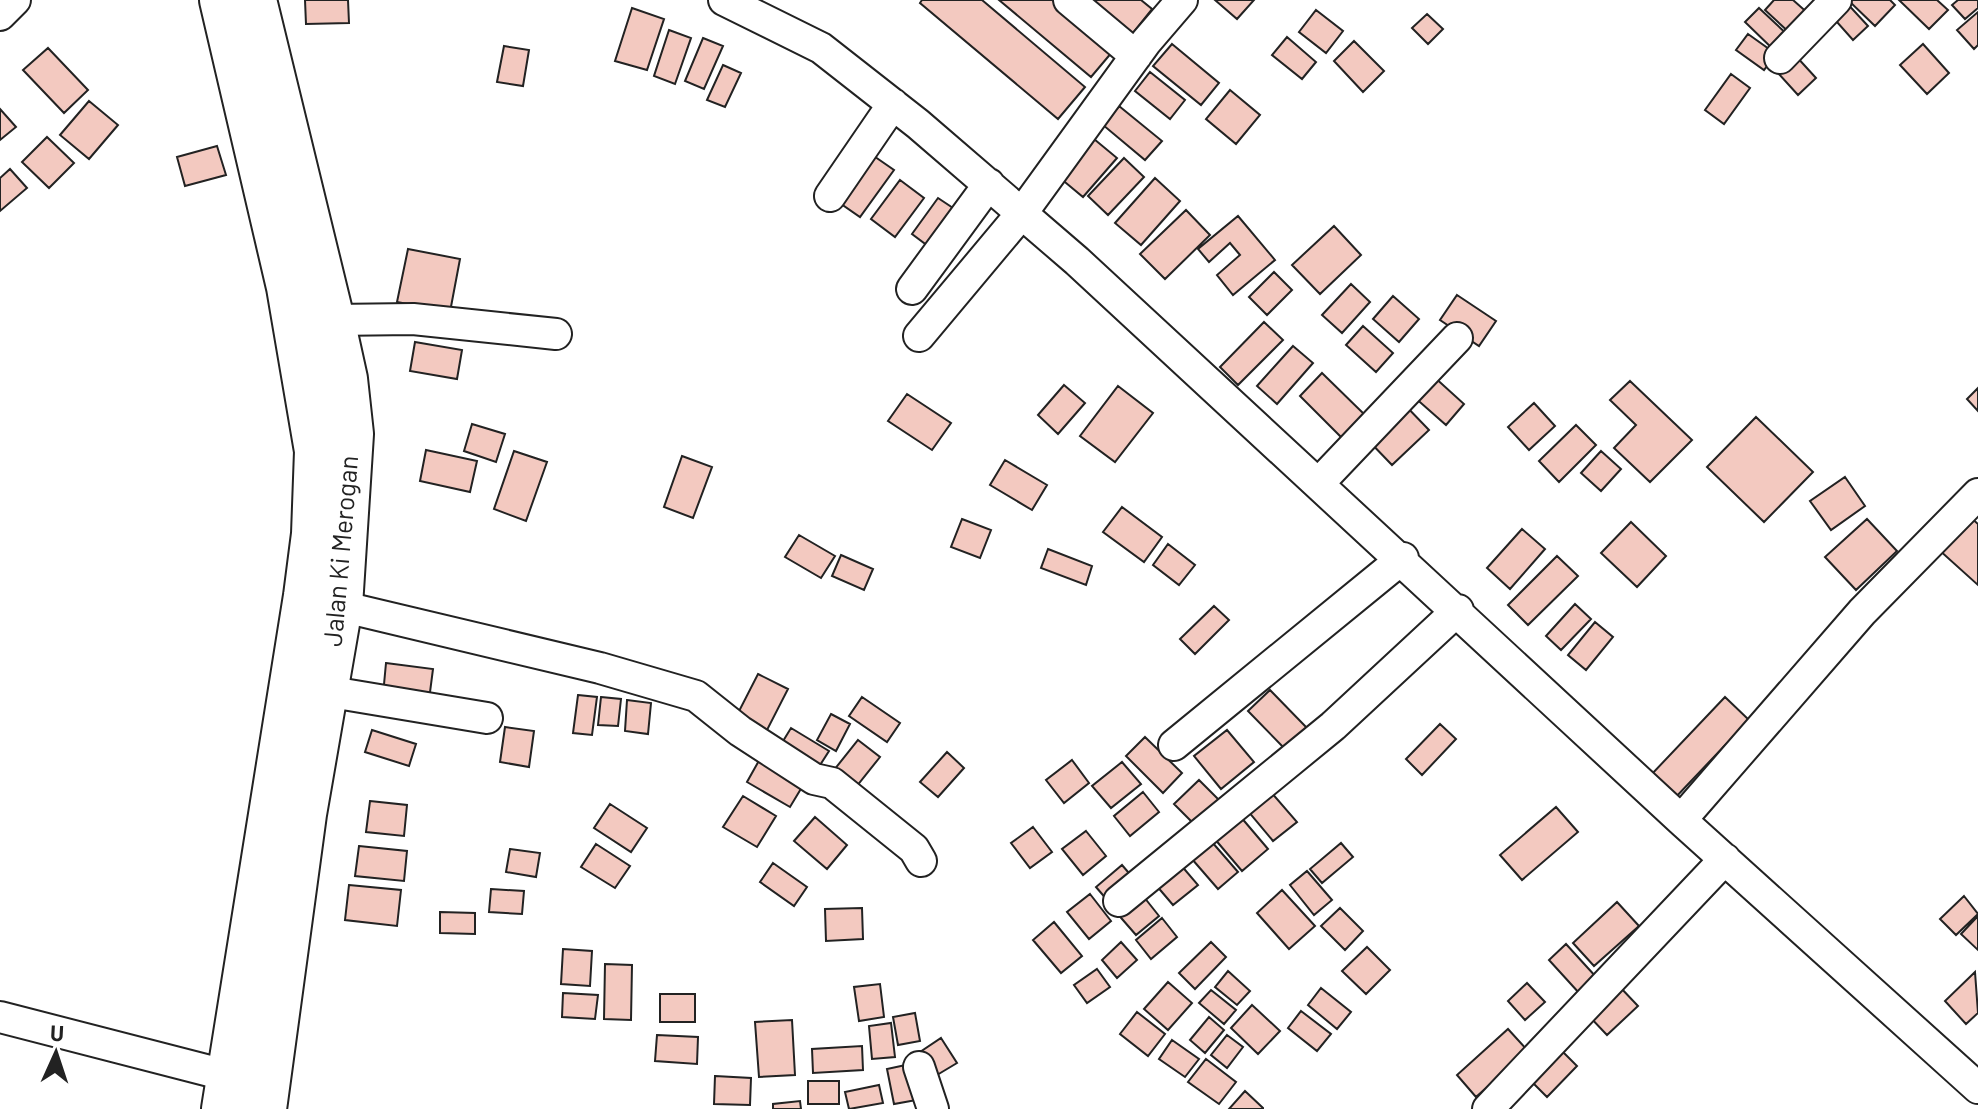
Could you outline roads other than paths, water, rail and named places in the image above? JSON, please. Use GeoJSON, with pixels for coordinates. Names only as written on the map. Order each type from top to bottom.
{"type":"FeatureCollection","features":[{"type":"Feature","properties":{"kind":"highway","name":"Jalan Ki Merogan"},"geometry":{"type":"LineString","coordinates":[[222,0],[289,287],[317,451],[314,534],[308,580],[227,1092]]}},
{"type":"Feature","properties":{"kind":"highway","name":"Jalan Ki Merogan"},"geometry":{"type":"LineString","coordinates":[[254,0],[332,320],[345,379],[351,434],[340,606],[304,814],[264,1109]]}},
{"type":"Feature","properties":{"kind":"street"},"geometry":{"type":"LineString","coordinates":[[0,15],[15,0]]}},
{"type":"Feature","properties":{"kind":"street"},"geometry":{"type":"LineString","coordinates":[[724,0],[821,48],[989,184],[1403,558],[1681,820],[1978,1088]]}},
{"type":"Feature","properties":{"kind":"street"},"geometry":{"type":"LineString","coordinates":[[1069,0],[1136,56]]}},
{"type":"Feature","properties":{"kind":"street"},"geometry":{"type":"LineString","coordinates":[[919,336],[1022,213],[1136,56],[1182,0]]}},
{"type":"Feature","properties":{"kind":"street"},"geometry":{"type":"LineString","coordinates":[[1780,58],[1836,0]]}},
{"type":"Feature","properties":{"kind":"street"},"geometry":{"type":"LineString","coordinates":[[830,196],[893,104]]}},
{"type":"Feature","properties":{"kind":"street"},"geometry":{"type":"LineString","coordinates":[[912,289],[989,184]]}},
{"type":"Feature","properties":{"kind":"street"},"geometry":{"type":"LineString","coordinates":[[332,320],[413,319],[556,334]]}},
{"type":"Feature","properties":{"kind":"street"},"geometry":{"type":"LineString","coordinates":[[1323,487],[1457,338]]}},
{"type":"Feature","properties":{"kind":"street"},"geometry":{"type":"LineString","coordinates":[[1681,820],[1862,612],[1978,494]]}},
{"type":"Feature","properties":{"kind":"street"},"geometry":{"type":"LineString","coordinates":[[1174,745],[1403,558]]}},
{"type":"Feature","properties":{"kind":"street"},"geometry":{"type":"LineString","coordinates":[[340,606],[600,668],[696,696],[740,731],[814,779],[832,783],[914,849],[921,861]]}},
{"type":"Feature","properties":{"kind":"street"},"geometry":{"type":"LineString","coordinates":[[1119,901],[1333,726],[1458,610]]}},
{"type":"Feature","properties":{"kind":"street"},"geometry":{"type":"LineString","coordinates":[[325,691],[487,718]]}},
{"type":"Feature","properties":{"kind":"street"},"geometry":{"type":"LineString","coordinates":[[1488,1109],[1725,859]]}},
{"type":"Feature","properties":{"kind":"street"},"geometry":{"type":"LineString","coordinates":[[0,1017],[227,1092]]}},
{"type":"Feature","properties":{"kind":"street"},"geometry":{"type":"LineString","coordinates":[[919,1067],[933,1109]]}}]}
